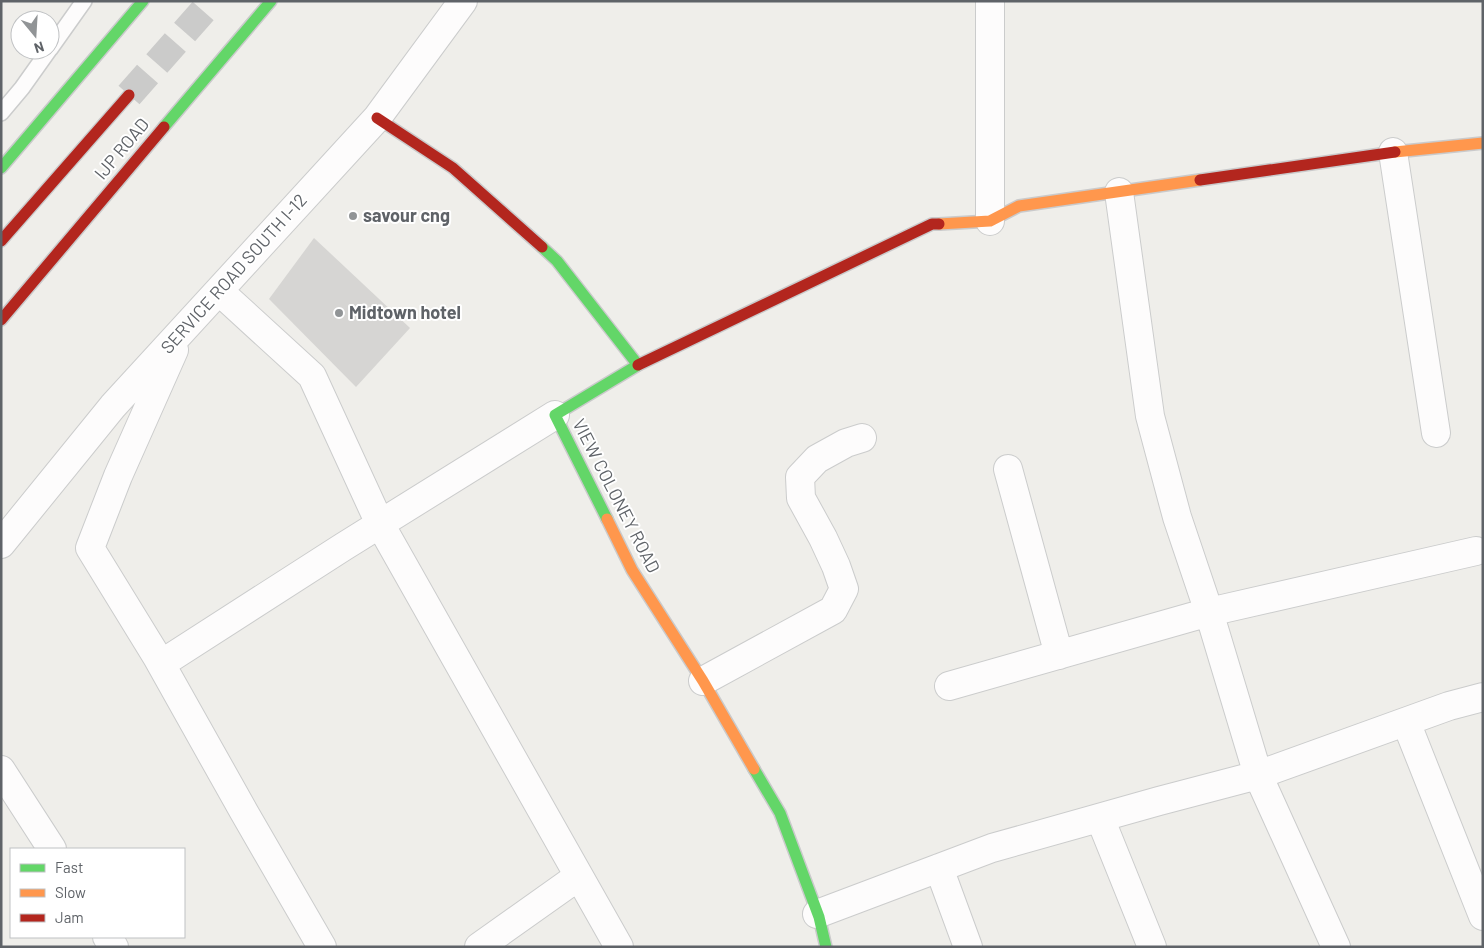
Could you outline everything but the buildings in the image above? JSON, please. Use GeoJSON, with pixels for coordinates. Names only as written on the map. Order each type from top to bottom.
{"type":"FeatureCollection","features":[{"type":"Feature","properties":{"kind":"main road"},"geometry":{"type":"LineString","coordinates":[[1,168],[143,1]]}},
{"type":"Feature","properties":{"kind":"main road","name":"IJP ROAD"},"geometry":{"type":"LineString","coordinates":[[1,320],[271,1]]}},
{"type":"Feature","properties":{"kind":"main road"},"geometry":{"type":"LineString","coordinates":[[1,241],[129,95]]}},
{"type":"Feature","properties":{"kind":"main road"},"geometry":{"type":"LineString","coordinates":[[377,118],[453,168],[557,261],[638,365]]}},
{"type":"Feature","properties":{"kind":"main road"},"geometry":{"type":"LineString","coordinates":[[990,221],[1019,206],[1393,152],[1483,143]]}},
{"type":"Feature","properties":{"kind":"main road","name":"VIEW COLONEY ROAD"},"geometry":{"type":"LineString","coordinates":[[826,947],[817,914],[780,813],[703,681],[632,570],[555,415],[638,365],[932,224],[990,221]]}},
{"type":"Feature","properties":{"kind":"street","name":"SERVICE ROAD SOUTH I-12"},"geometry":{"type":"LineString","coordinates":[[1,544],[113,406],[377,118],[464,1]]}},
{"type":"Feature","properties":{"kind":"street"},"geometry":{"type":"LineString","coordinates":[[990,1],[990,221]]}},
{"type":"Feature","properties":{"kind":"street"},"geometry":{"type":"LineString","coordinates":[[1393,152],[1436,433]]}},
{"type":"Feature","properties":{"kind":"street"},"geometry":{"type":"LineString","coordinates":[[1119,192],[1150,416],[1176,517],[1209,612],[1258,775],[1336,947]]}},
{"type":"Feature","properties":{"kind":"street"},"geometry":{"type":"LineString","coordinates":[[219,291],[312,376],[380,524],[619,947]]}},
{"type":"Feature","properties":{"kind":"street"},"geometry":{"type":"LineString","coordinates":[[183,330],[118,476],[90,548],[161,664],[322,947]]}},
{"type":"Feature","properties":{"kind":"street"},"geometry":{"type":"LineString","coordinates":[[161,664],[555,415]]}},
{"type":"Feature","properties":{"kind":"street"},"geometry":{"type":"LineString","coordinates":[[703,681],[833,610],[844,589],[823,538],[801,498],[800,477],[817,459],[846,443],[862,438]]}},
{"type":"Feature","properties":{"kind":"street"},"geometry":{"type":"LineString","coordinates":[[1008,469],[1059,655]]}},
{"type":"Feature","properties":{"kind":"street"},"geometry":{"type":"LineString","coordinates":[[949,686],[1209,612],[1476,551]]}},
{"type":"Feature","properties":{"kind":"street"},"geometry":{"type":"LineString","coordinates":[[817,914],[992,848],[1258,775],[1449,706],[1483,697]]}},
{"type":"Feature","properties":{"kind":"street"},"geometry":{"type":"LineString","coordinates":[[1406,722],[1483,916]]}},
{"type":"Feature","properties":{"kind":"street"},"geometry":{"type":"LineString","coordinates":[[1,770],[51,848]]}},
{"type":"Feature","properties":{"kind":"street"},"geometry":{"type":"LineString","coordinates":[[1100,818],[1152,947]]}},
{"type":"Feature","properties":{"kind":"street"},"geometry":{"type":"LineString","coordinates":[[939,868],[968,947]]}},
{"type":"Feature","properties":{"kind":"street"},"geometry":{"type":"LineString","coordinates":[[479,947],[579,876]]}},
{"type":"Feature","properties":{"kind":"lane"},"geometry":{"type":"LineString","coordinates":[[60,36],[84,1]]}},
{"type":"Feature","properties":{"kind":"lane"},"geometry":{"type":"LineString","coordinates":[[1,113],[43,60]]}},
{"type":"Feature","properties":{"kind":"tunnel"},"geometry":{"type":"LineString","coordinates":[[129,95],[212,1]]}},
{"type":"Feature","properties":{"kind":"traffic: fast"},"geometry":{"type":"LineString","coordinates":[[1,168],[143,1]]}},
{"type":"Feature","properties":{"kind":"traffic: fast"},"geometry":{"type":"LineString","coordinates":[[164,127],[271,1]]}},
{"type":"Feature","properties":{"kind":"traffic: fast"},"geometry":{"type":"LineString","coordinates":[[542,247],[557,261],[638,365],[555,415],[607,519]]}},
{"type":"Feature","properties":{"kind":"traffic: fast"},"geometry":{"type":"LineString","coordinates":[[754,769],[780,813],[819,917],[826,947]]}},
{"type":"Feature","properties":{"kind":"traffic: slow"},"geometry":{"type":"LineString","coordinates":[[1395,152],[1483,143]]}},
{"type":"Feature","properties":{"kind":"traffic: slow"},"geometry":{"type":"LineString","coordinates":[[939,224],[990,221],[1019,206],[1200,180]]}},
{"type":"Feature","properties":{"kind":"traffic: slow"},"geometry":{"type":"LineString","coordinates":[[607,519],[632,570],[703,681],[754,769]]}},
{"type":"Feature","properties":{"kind":"traffic: jam"},"geometry":{"type":"LineString","coordinates":[[1,241],[129,95]]}},
{"type":"Feature","properties":{"kind":"traffic: jam"},"geometry":{"type":"LineString","coordinates":[[377,118],[453,168],[542,247]]}},
{"type":"Feature","properties":{"kind":"traffic: jam"},"geometry":{"type":"LineString","coordinates":[[1,320],[164,127]]}},
{"type":"Feature","properties":{"kind":"traffic: jam"},"geometry":{"type":"LineString","coordinates":[[1200,180],[1395,152]]}},
{"type":"Feature","properties":{"kind":"traffic: jam"},"geometry":{"type":"LineString","coordinates":[[638,365],[932,224],[939,224]]}},
{"type":"Feature","properties":{"kind":"place","name":"savour cng"},"geometry":{"type":"Point","coordinates":[353,216]}},
{"type":"Feature","properties":{"kind":"place","name":"Midtown hotel"},"geometry":{"type":"Point","coordinates":[339,313]}}]}
